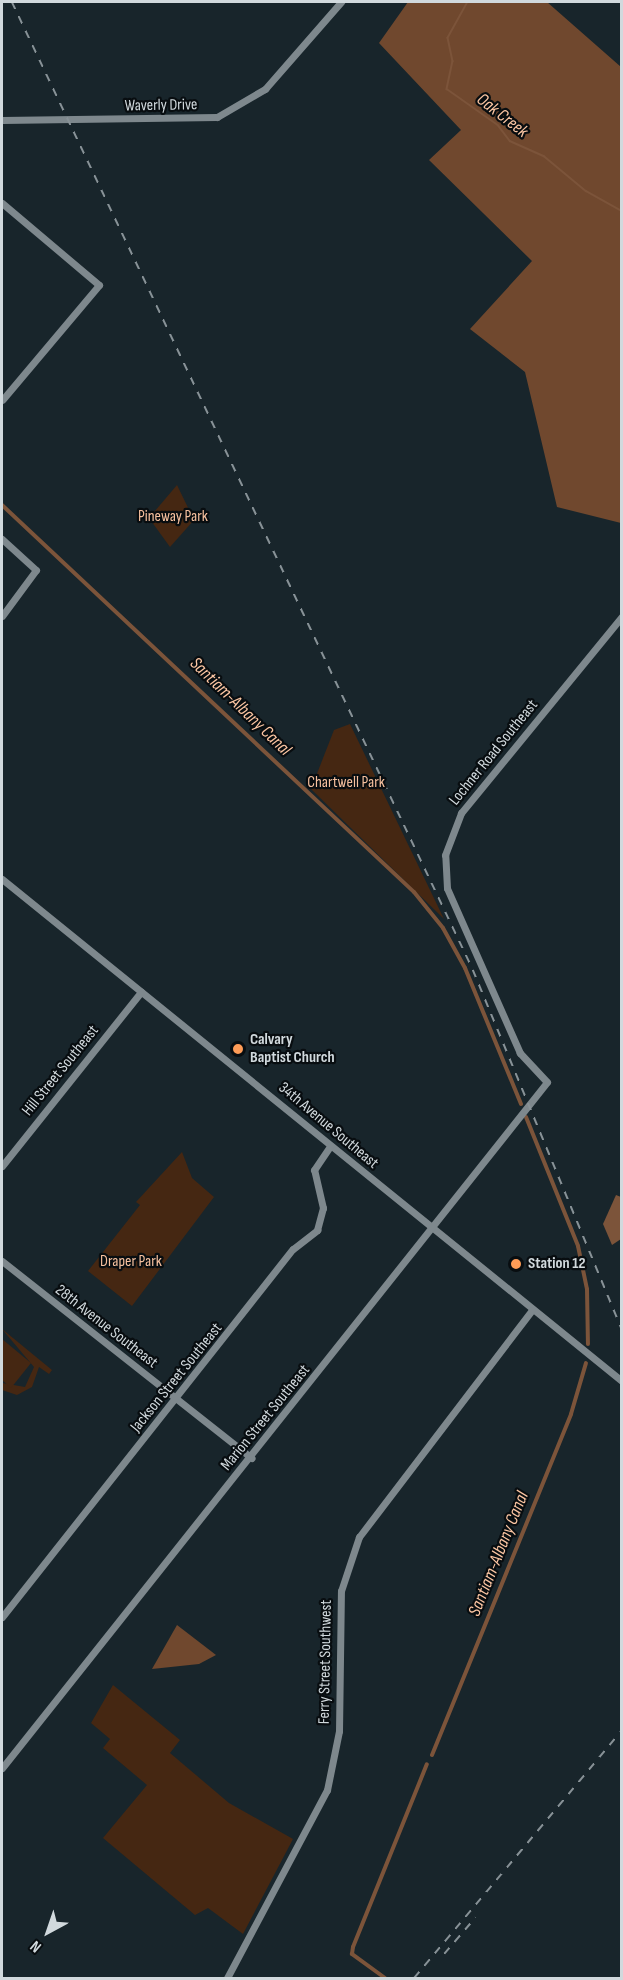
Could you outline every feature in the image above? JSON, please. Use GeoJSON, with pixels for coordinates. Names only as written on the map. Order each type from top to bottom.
{"type":"FeatureCollection","features":[{"type":"Feature","properties":{"kind":"street","name":"Waverly Drive"},"geometry":{"type":"LineString","coordinates":[[2,120],[207,119],[250,101],[341,2]]}},
{"type":"Feature","properties":{"kind":"street"},"geometry":{"type":"LineString","coordinates":[[2,203],[99,285],[2,400]]}},
{"type":"Feature","properties":{"kind":"street"},"geometry":{"type":"LineString","coordinates":[[2,539],[36,570],[2,616]]}},
{"type":"Feature","properties":{"kind":"street","name":"Lochner Road Southeast"},"geometry":{"type":"LineString","coordinates":[[547,1082],[520,1053],[447,888],[445,855],[461,813],[621,616]]}},
{"type":"Feature","properties":{"kind":"street","name":"34th Avenue Southeast"},"geometry":{"type":"LineString","coordinates":[[2,879],[621,1381]]}},
{"type":"Feature","properties":{"kind":"street","name":"Hill Street Southeast"},"geometry":{"type":"LineString","coordinates":[[2,1166],[141,992]]}},
{"type":"Feature","properties":{"kind":"street","name":"Marion Street Southeast"},"geometry":{"type":"LineString","coordinates":[[2,1768],[416,1253],[430,1227],[547,1082]]}},
{"type":"Feature","properties":{"kind":"street","name":"Jackson Street Southeast"},"geometry":{"type":"LineString","coordinates":[[2,1617],[177,1400],[293,1249],[320,1226],[323,1208],[314,1170],[330,1146]]}},
{"type":"Feature","properties":{"kind":"street","name":"28th Avenue Southeast"},"geometry":{"type":"LineString","coordinates":[[2,1261],[251,1458]]}},
{"type":"Feature","properties":{"kind":"street","name":"Ferry Street Southwest"},"geometry":{"type":"LineString","coordinates":[[227,1978],[327,1790],[339,1731],[341,1589],[359,1537],[532,1310]]}},
{"type":"Feature","properties":{"kind":"green space","name":"Pineway Park"},"geometry":{"type":"Polygon","coordinates":[[[177,485],[194,520],[170,547],[149,518],[177,485]]]}},
{"type":"Feature","properties":{"kind":"green space","name":"Chartwell Park"},"geometry":{"type":"Polygon","coordinates":[[[350,724],[444,919],[311,789],[334,730],[350,724]]]}},
{"type":"Feature","properties":{"kind":"green space","name":"Draper Park"},"geometry":{"type":"Polygon","coordinates":[[[182,1152],[192,1178],[214,1197],[132,1306],[88,1271],[140,1205],[136,1202],[182,1152]]]}},
{"type":"Feature","properties":{"kind":"green space"},"geometry":{"type":"Polygon","coordinates":[[[2,1329],[52,1370],[49,1374],[39,1367],[32,1387],[17,1395],[2,1390],[2,1383],[25,1387],[34,1367],[2,1329]]]}},
{"type":"Feature","properties":{"kind":"green space"},"geometry":{"type":"Polygon","coordinates":[[[2,1339],[31,1363],[11,1388],[2,1380],[2,1339]]]}},
{"type":"Feature","properties":{"kind":"green space"},"geometry":{"type":"Polygon","coordinates":[[[113,1685],[180,1740],[170,1753],[229,1803],[293,1839],[243,1934],[208,1908],[195,1915],[103,1838],[147,1785],[103,1748],[110,1739],[91,1723],[113,1685]]]}},
{"type":"Feature","properties":{"kind":"shaded area"},"geometry":{"type":"Polygon","coordinates":[[[408,2],[547,2],[621,67],[621,523],[557,507],[525,372],[470,329],[532,261],[429,160],[461,130],[379,43],[408,2]]]}},
{"type":"Feature","properties":{"kind":"shaded area"},"geometry":{"type":"Polygon","coordinates":[[[616,1195],[621,1197],[621,1239],[612,1245],[603,1224],[616,1195]]]}},
{"type":"Feature","properties":{"kind":"shaded area"},"geometry":{"type":"Polygon","coordinates":[[[177,1625],[216,1655],[199,1664],[152,1669],[177,1625]]]}},
{"type":"Feature","properties":{"kind":"waterway","name":"Oak Creek"},"geometry":{"type":"LineString","coordinates":[[468,2],[448,38],[453,61],[447,89],[498,125],[510,141],[544,156],[586,191],[622,211]]}},
{"type":"Feature","properties":{"kind":"waterway","name":"Santiam-Albany Canal"},"geometry":{"type":"LineString","coordinates":[[2,505],[414,892],[443,928],[465,968],[521,1104]]}},
{"type":"Feature","properties":{"kind":"waterway","name":"Santiam-Albany Canal"},"geometry":{"type":"LineString","coordinates":[[526,1117],[578,1246],[587,1289],[588,1344]]}},
{"type":"Feature","properties":{"kind":"waterway","name":"Santiam-Albany Canal"},"geometry":{"type":"LineString","coordinates":[[432,1755],[571,1414],[586,1363]]}},
{"type":"Feature","properties":{"kind":"waterway","name":"Santiam-Albany Canal"},"geometry":{"type":"LineString","coordinates":[[385,1978],[352,1954],[353,1947],[427,1764]]}},
{"type":"Feature","properties":{"kind":"railway"},"geometry":{"type":"LineString","coordinates":[[12,2],[473,970],[622,1330]]}},
{"type":"Feature","properties":{"kind":"railway"},"geometry":{"type":"LineString","coordinates":[[414,1978],[622,1730]]}},
{"type":"Feature","properties":{"kind":"railway"},"geometry":{"type":"LineString","coordinates":[[444,1954],[475,1918]]}},
{"type":"Feature","properties":{"kind":"place","name":"Calvary Baptist Church"},"geometry":{"type":"Point","coordinates":[238,1049]}},
{"type":"Feature","properties":{"kind":"place","name":"Station 12"},"geometry":{"type":"Point","coordinates":[516,1264]}}]}
